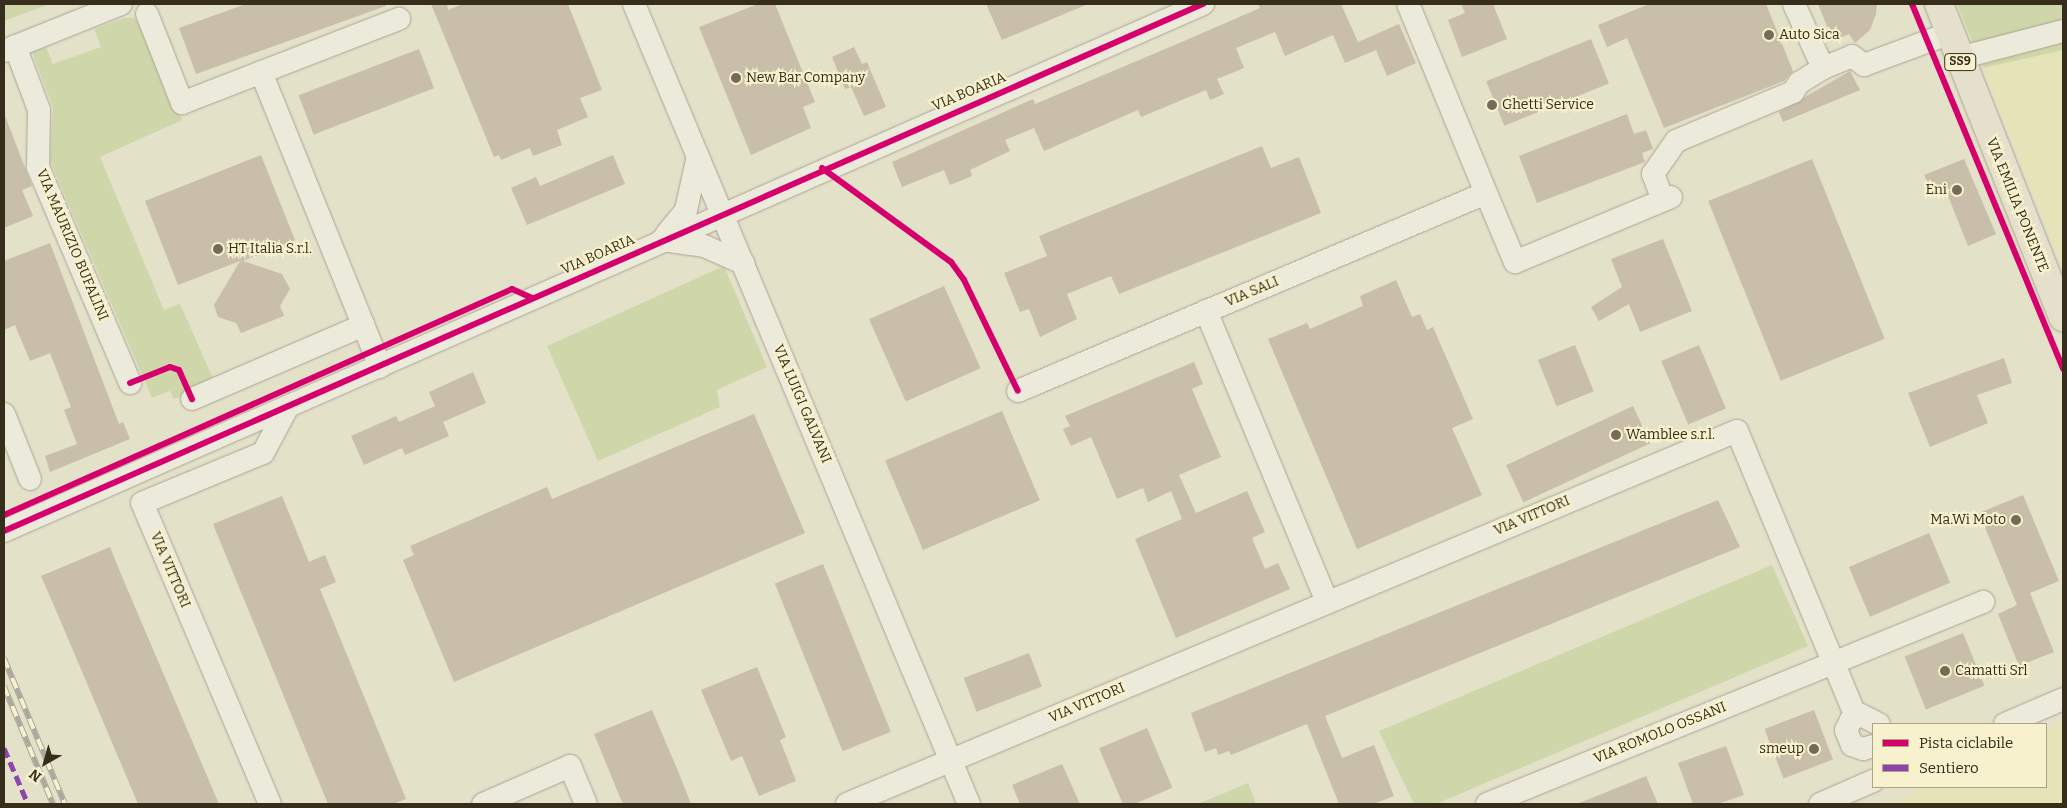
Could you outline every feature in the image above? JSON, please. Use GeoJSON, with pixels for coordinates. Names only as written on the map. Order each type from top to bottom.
{"type":"FeatureCollection","features":[{"type":"Feature","properties":{"kind":"main road","name":"VIA EMILIA PONENTE"},"geometry":{"type":"LineString","coordinates":[[1927,4],[1982,120]]}},
{"type":"Feature","properties":{"kind":"main road","name":"VIA EMILIA PONENTE"},"geometry":{"type":"LineString","coordinates":[[1939,4],[1982,120],[2063,317]]}},
{"type":"Feature","properties":{"kind":"street"},"geometry":{"type":"LineString","coordinates":[[10,48],[121,4]]}},
{"type":"Feature","properties":{"kind":"street","name":"VIA LUIGI GALVANI"},"geometry":{"type":"LineString","coordinates":[[634,4],[969,804]]}},
{"type":"Feature","properties":{"kind":"street","name":"VIA BOARIA"},"geometry":{"type":"LineString","coordinates":[[4,531],[380,367],[722,212],[1204,4]]}},
{"type":"Feature","properties":{"kind":"street"},"geometry":{"type":"LineString","coordinates":[[1408,4],[1515,262],[1667,198],[1653,174],[1668,158],[1676,141],[1793,92],[1799,83],[1823,68],[1852,56],[1864,65],[1942,36]]}},
{"type":"Feature","properties":{"kind":"street"},"geometry":{"type":"LineString","coordinates":[[1794,4],[1823,68]]}},
{"type":"Feature","properties":{"kind":"street"},"geometry":{"type":"LineString","coordinates":[[146,14],[182,102],[399,19]]}},
{"type":"Feature","properties":{"kind":"street"},"geometry":{"type":"LineString","coordinates":[[1959,58],[2063,31]]}},
{"type":"Feature","properties":{"kind":"street","name":"VIA MAURIZIO BUFALINI"},"geometry":{"type":"LineString","coordinates":[[10,48],[39,110],[38,166],[130,383]]}},
{"type":"Feature","properties":{"kind":"street"},"geometry":{"type":"LineString","coordinates":[[261,72],[380,367]]}},
{"type":"Feature","properties":{"kind":"street"},"geometry":{"type":"LineString","coordinates":[[662,240],[686,210],[698,155]]}},
{"type":"Feature","properties":{"kind":"street","name":"VIA SALI"},"geometry":{"type":"LineString","coordinates":[[1018,391],[1486,193]]}},
{"type":"Feature","properties":{"kind":"street"},"geometry":{"type":"LineString","coordinates":[[662,240],[704,246],[743,263]]}},
{"type":"Feature","properties":{"kind":"street"},"geometry":{"type":"LineString","coordinates":[[1206,311],[1327,602]]}},
{"type":"Feature","properties":{"kind":"street"},"geometry":{"type":"LineString","coordinates":[[192,400],[364,324]]}},
{"type":"Feature","properties":{"kind":"street","name":"VIA VITTORI"},"geometry":{"type":"LineString","coordinates":[[270,804],[142,503],[263,453],[287,408]]}},
{"type":"Feature","properties":{"kind":"street"},"geometry":{"type":"LineString","coordinates":[[4,414],[30,479]]}},
{"type":"Feature","properties":{"kind":"street","name":"VIA VITTORI"},"geometry":{"type":"LineString","coordinates":[[847,804],[1737,431],[1833,662]]}},
{"type":"Feature","properties":{"kind":"street","name":"VIA ROMOLO OSSANI"},"geometry":{"type":"LineString","coordinates":[[1487,804],[1984,602]]}},
{"type":"Feature","properties":{"kind":"street"},"geometry":{"type":"LineString","coordinates":[[1833,662],[1856,717]]}},
{"type":"Feature","properties":{"kind":"street"},"geometry":{"type":"LineString","coordinates":[[2007,723],[2063,699]]}},
{"type":"Feature","properties":{"kind":"street"},"geometry":{"type":"LineString","coordinates":[[1856,717],[1867,715],[1878,723]]}},
{"type":"Feature","properties":{"kind":"street"},"geometry":{"type":"LineString","coordinates":[[1856,717],[1846,736],[1852,745],[1872,751]]}},
{"type":"Feature","properties":{"kind":"street"},"geometry":{"type":"LineString","coordinates":[[483,804],[520,797],[570,766],[586,804]]}},
{"type":"Feature","properties":{"kind":"street"},"geometry":{"type":"LineString","coordinates":[[1820,804],[1872,781]]}},
{"type":"Feature","properties":{"kind":"green space"},"geometry":{"type":"Polygon","coordinates":[[[4,4],[50,4],[4,21],[4,4]]]}},
{"type":"Feature","properties":{"kind":"green space"},"geometry":{"type":"Polygon","coordinates":[[[1957,4],[2063,4],[2063,50],[1983,68],[1957,4]]]}},
{"type":"Feature","properties":{"kind":"green space"},"geometry":{"type":"Polygon","coordinates":[[[124,18],[133,18],[144,26],[182,120],[100,157],[164,310],[180,304],[215,383],[174,399],[170,391],[152,398],[50,161],[53,107],[32,52],[46,47],[53,64],[101,47],[94,29],[124,18]]]}},
{"type":"Feature","properties":{"kind":"green space"},"geometry":{"type":"Polygon","coordinates":[[[2063,50],[2063,269],[1983,68],[2063,50]]]}},
{"type":"Feature","properties":{"kind":"green space"},"geometry":{"type":"Polygon","coordinates":[[[724,266],[767,367],[717,390],[720,407],[598,461],[547,346],[724,266]]]}},
{"type":"Feature","properties":{"kind":"green space"},"geometry":{"type":"Polygon","coordinates":[[[1772,565],[1808,646],[1436,804],[1414,804],[1379,731],[1772,565]]]}},
{"type":"Feature","properties":{"kind":"green space"},"geometry":{"type":"Polygon","coordinates":[[[2063,722],[2063,804],[1888,804],[1923,788],[2047,788],[2047,730],[2063,722]]]}},
{"type":"Feature","properties":{"kind":"green space"},"geometry":{"type":"Polygon","coordinates":[[[1248,783],[1256,804],[1198,804],[1248,783]]]}},
{"type":"Feature","properties":{"kind":"building"},"geometry":{"type":"Polygon","coordinates":[[[246,4],[385,4],[386,6],[196,74],[179,28],[246,4]]]}},
{"type":"Feature","properties":{"kind":"building"},"geometry":{"type":"Polygon","coordinates":[[[431,4],[447,4],[448,10],[463,4],[568,4],[602,90],[580,98],[588,117],[557,130],[562,145],[533,156],[530,148],[501,160],[499,155],[494,157],[431,4]]]}},
{"type":"Feature","properties":{"kind":"building"},"geometry":{"type":"Polygon","coordinates":[[[758,4],[775,4],[815,102],[803,107],[811,128],[751,155],[699,27],[758,4]]]}},
{"type":"Feature","properties":{"kind":"building"},"geometry":{"type":"Polygon","coordinates":[[[986,4],[1088,4],[1002,40],[986,4]]]}},
{"type":"Feature","properties":{"kind":"building"},"geometry":{"type":"Polygon","coordinates":[[[1258,4],[1341,4],[1358,42],[1399,24],[1416,63],[1387,76],[1376,50],[1345,63],[1333,35],[1285,56],[1275,32],[1236,48],[1244,68],[1217,79],[1224,94],[1210,100],[1206,90],[1141,117],[1138,110],[1044,151],[1034,128],[1005,140],[1010,151],[970,170],[972,176],[950,185],[944,170],[902,187],[892,162],[1033,99],[1035,104],[1184,41],[1260,8],[1258,4]]]}},
{"type":"Feature","properties":{"kind":"building"},"geometry":{"type":"Polygon","coordinates":[[[1461,4],[1493,4],[1507,39],[1462,57],[1448,20],[1465,13],[1461,4]]]}},
{"type":"Feature","properties":{"kind":"building"},"geometry":{"type":"Polygon","coordinates":[[[1649,4],[1766,4],[1793,71],[1784,81],[1664,128],[1627,38],[1607,47],[1598,25],[1649,4]]]}},
{"type":"Feature","properties":{"kind":"building"},"geometry":{"type":"Polygon","coordinates":[[[1818,4],[1877,4],[1876,14],[1870,30],[1855,43],[1849,34],[1833,41],[1818,4]]]}},
{"type":"Feature","properties":{"kind":"building"},"geometry":{"type":"Polygon","coordinates":[[[1591,39],[1609,84],[1504,126],[1486,81],[1591,39]]]}},
{"type":"Feature","properties":{"kind":"building"},"geometry":{"type":"Polygon","coordinates":[[[854,47],[862,64],[867,62],[886,107],[864,116],[851,87],[845,89],[832,57],[854,47]]]}},
{"type":"Feature","properties":{"kind":"building"},"geometry":{"type":"Polygon","coordinates":[[[419,49],[434,88],[314,134],[299,95],[419,49]]]}},
{"type":"Feature","properties":{"kind":"building"},"geometry":{"type":"Polygon","coordinates":[[[1850,71],[1860,90],[1783,122],[1779,112],[1850,71]]]}},
{"type":"Feature","properties":{"kind":"building"},"geometry":{"type":"Polygon","coordinates":[[[4,113],[32,186],[22,190],[33,216],[4,228],[4,113]]]}},
{"type":"Feature","properties":{"kind":"building"},"geometry":{"type":"Polygon","coordinates":[[[1627,114],[1634,134],[1646,130],[1653,149],[1642,153],[1645,162],[1537,203],[1519,156],[1627,114]]]}},
{"type":"Feature","properties":{"kind":"building"},"geometry":{"type":"Polygon","coordinates":[[[1262,146],[1271,168],[1299,157],[1321,213],[1119,294],[1111,276],[1067,294],[1077,319],[1040,337],[1029,309],[1020,312],[1004,273],[1047,256],[1039,236],[1262,146]]]}},
{"type":"Feature","properties":{"kind":"building","name":"HT Italia S.r.l."},"geometry":{"type":"Polygon","coordinates":[[[261,155],[295,240],[243,261],[282,274],[290,289],[280,306],[284,316],[241,333],[236,323],[218,317],[214,305],[240,261],[178,285],[145,201],[261,155]]]}},
{"type":"Feature","properties":{"kind":"building"},"geometry":{"type":"Polygon","coordinates":[[[613,155],[625,184],[527,225],[511,188],[536,177],[540,186],[613,155]]]}},
{"type":"Feature","properties":{"kind":"building"},"geometry":{"type":"Polygon","coordinates":[[[1812,159],[1885,339],[1781,381],[1708,201],[1812,159]]]}},
{"type":"Feature","properties":{"kind":"building"},"geometry":{"type":"Polygon","coordinates":[[[1964,159],[1996,234],[1968,246],[1946,191],[1933,196],[1924,175],[1964,159]]]}},
{"type":"Feature","properties":{"kind":"building"},"geometry":{"type":"Polygon","coordinates":[[[1663,239],[1692,311],[1640,332],[1629,304],[1599,321],[1591,307],[1622,287],[1611,259],[1663,239]]]}},
{"type":"Feature","properties":{"kind":"building"},"geometry":{"type":"Polygon","coordinates":[[[50,243],[119,424],[123,422],[130,439],[50,472],[45,456],[77,444],[64,410],[71,407],[50,353],[30,361],[15,325],[4,330],[4,261],[50,243]]]}},
{"type":"Feature","properties":{"kind":"building"},"geometry":{"type":"Polygon","coordinates":[[[1396,280],[1412,317],[1420,314],[1427,330],[1433,327],[1473,419],[1452,428],[1482,495],[1357,549],[1268,339],[1307,323],[1310,329],[1363,306],[1360,296],[1396,280]]]}},
{"type":"Feature","properties":{"kind":"building"},"geometry":{"type":"Polygon","coordinates":[[[944,286],[981,368],[906,402],[869,319],[944,286]]]}},
{"type":"Feature","properties":{"kind":"building"},"geometry":{"type":"Polygon","coordinates":[[[1575,345],[1594,391],[1557,406],[1538,360],[1575,345]]]}},
{"type":"Feature","properties":{"kind":"building"},"geometry":{"type":"Polygon","coordinates":[[[1699,345],[1726,409],[1688,425],[1661,361],[1699,345]]]}},
{"type":"Feature","properties":{"kind":"building"},"geometry":{"type":"Polygon","coordinates":[[[2004,358],[2012,383],[1977,395],[1988,423],[1930,447],[1908,393],[2004,358]]]}},
{"type":"Feature","properties":{"kind":"building"},"geometry":{"type":"Polygon","coordinates":[[[1194,362],[1203,384],[1192,389],[1221,457],[1179,475],[1196,513],[1247,491],[1265,532],[1252,538],[1265,569],[1278,563],[1290,589],[1176,638],[1135,539],[1182,519],[1171,491],[1148,502],[1143,488],[1117,499],[1091,437],[1071,446],[1063,429],[1070,426],[1065,416],[1194,362]]]}},
{"type":"Feature","properties":{"kind":"building"},"geometry":{"type":"Polygon","coordinates":[[[473,372],[486,403],[443,422],[449,436],[405,455],[402,448],[364,465],[351,436],[396,416],[399,422],[435,406],[429,392],[473,372]]]}},
{"type":"Feature","properties":{"kind":"building"},"geometry":{"type":"Polygon","coordinates":[[[1633,406],[1650,443],[1523,502],[1506,465],[1633,406]]]}},
{"type":"Feature","properties":{"kind":"building"},"geometry":{"type":"Polygon","coordinates":[[[1002,411],[1040,500],[923,550],[885,461],[1002,411]]]}},
{"type":"Feature","properties":{"kind":"building"},"geometry":{"type":"Polygon","coordinates":[[[754,414],[805,533],[454,682],[403,560],[414,555],[410,546],[547,487],[552,499],[754,414]]]}},
{"type":"Feature","properties":{"kind":"building"},"geometry":{"type":"Polygon","coordinates":[[[2023,495],[2059,581],[2030,593],[2054,652],[2019,666],[1998,614],[2017,605],[1979,513],[2023,495]]]}},
{"type":"Feature","properties":{"kind":"building"},"geometry":{"type":"Polygon","coordinates":[[[282,496],[309,562],[325,555],[336,582],[320,589],[406,799],[393,804],[328,804],[213,524],[282,496]]]}},
{"type":"Feature","properties":{"kind":"building"},"geometry":{"type":"Polygon","coordinates":[[[1718,500],[1740,547],[1325,716],[1342,758],[1374,745],[1394,796],[1373,804],[1339,804],[1307,724],[1231,755],[1229,751],[1218,755],[1216,748],[1205,752],[1191,713],[1718,500]]]}},
{"type":"Feature","properties":{"kind":"building"},"geometry":{"type":"Polygon","coordinates":[[[1929,533],[1950,583],[1870,617],[1849,567],[1929,533]]]}},
{"type":"Feature","properties":{"kind":"building"},"geometry":{"type":"Polygon","coordinates":[[[110,547],[219,804],[138,804],[41,576],[110,547]]]}},
{"type":"Feature","properties":{"kind":"building"},"geometry":{"type":"Polygon","coordinates":[[[823,564],[891,732],[843,751],[775,583],[823,564]]]}},
{"type":"Feature","properties":{"kind":"building","name":"Camatti Srl"},"geometry":{"type":"Polygon","coordinates":[[[1963,633],[1984,686],[1926,709],[1905,657],[1963,633]]]}},
{"type":"Feature","properties":{"kind":"building"},"geometry":{"type":"Polygon","coordinates":[[[1029,653],[1042,687],[977,712],[964,678],[1029,653]]]}},
{"type":"Feature","properties":{"kind":"building"},"geometry":{"type":"Polygon","coordinates":[[[757,667],[786,737],[780,740],[796,781],[759,796],[742,756],[731,761],[701,690],[757,667]]]}},
{"type":"Feature","properties":{"kind":"building"},"geometry":{"type":"Polygon","coordinates":[[[652,710],[691,804],[623,804],[619,795],[594,734],[652,710]]]}},
{"type":"Feature","properties":{"kind":"building"},"geometry":{"type":"Polygon","coordinates":[[[1814,710],[1833,759],[1784,778],[1765,729],[1814,710]]]}},
{"type":"Feature","properties":{"kind":"building"},"geometry":{"type":"Polygon","coordinates":[[[1147,728],[1172,788],[1134,804],[1123,804],[1099,748],[1147,728]]]}},
{"type":"Feature","properties":{"kind":"building"},"geometry":{"type":"Polygon","coordinates":[[[1726,746],[1744,795],[1718,804],[1693,804],[1678,763],[1726,746]]]}},
{"type":"Feature","properties":{"kind":"building"},"geometry":{"type":"Polygon","coordinates":[[[1062,764],[1080,804],[1020,804],[1012,785],[1062,764]]]}},
{"type":"Feature","properties":{"kind":"building"},"geometry":{"type":"Polygon","coordinates":[[[1646,776],[1658,804],[1577,804],[1646,776]]]}},
{"type":"Feature","properties":{"kind":"railway"},"geometry":{"type":"LineString","coordinates":[[4,658],[65,804]]}},
{"type":"Feature","properties":{"kind":"railway"},"geometry":{"type":"LineString","coordinates":[[4,686],[53,804]]}},
{"type":"Feature","properties":{"kind":"marked path"},"geometry":{"type":"LineString","coordinates":[[4,748],[28,804]]}},
{"type":"Feature","properties":{"kind":"cycle path"},"geometry":{"type":"LineString","coordinates":[[4,531],[1203,4]]}},
{"type":"Feature","properties":{"kind":"cycle path"},"geometry":{"type":"LineString","coordinates":[[1912,4],[2063,369]]}},
{"type":"Feature","properties":{"kind":"cycle path"},"geometry":{"type":"LineString","coordinates":[[822,168],[951,262],[964,280],[1018,391]]}},
{"type":"Feature","properties":{"kind":"cycle path"},"geometry":{"type":"LineString","coordinates":[[4,515],[512,289],[532,298]]}},
{"type":"Feature","properties":{"kind":"cycle path"},"geometry":{"type":"LineString","coordinates":[[130,383],[170,367],[179,370],[192,399]]}},
{"type":"Feature","properties":{"kind":"place","name":"Auto Sica"},"geometry":{"type":"Point","coordinates":[1769,35]}},
{"type":"Feature","properties":{"kind":"place","name":"New Bar Company"},"geometry":{"type":"Point","coordinates":[736,78]}},
{"type":"Feature","properties":{"kind":"place","name":"Ghetti Service"},"geometry":{"type":"Point","coordinates":[1492,105]}},
{"type":"Feature","properties":{"kind":"place","name":"Eni"},"geometry":{"type":"Point","coordinates":[1957,190]}},
{"type":"Feature","properties":{"kind":"place","name":"HT Italia S.r.l."},"geometry":{"type":"Point","coordinates":[218,249]}},
{"type":"Feature","properties":{"kind":"place","name":"Wamblee s.r.l."},"geometry":{"type":"Point","coordinates":[1616,435]}},
{"type":"Feature","properties":{"kind":"place","name":"Ma.Wi Moto"},"geometry":{"type":"Point","coordinates":[2016,520]}},
{"type":"Feature","properties":{"kind":"place","name":"Camatti Srl"},"geometry":{"type":"Point","coordinates":[1945,671]}},
{"type":"Feature","properties":{"kind":"place","name":"smeup"},"geometry":{"type":"Point","coordinates":[1814,749]}}]}
